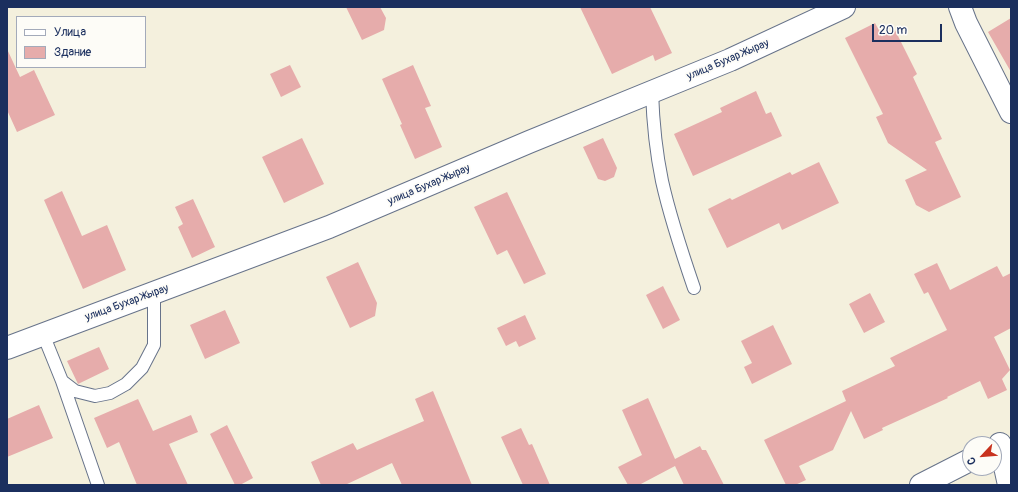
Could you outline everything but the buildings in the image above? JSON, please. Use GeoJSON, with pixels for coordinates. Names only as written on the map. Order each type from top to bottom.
{"type":"FeatureCollection","features":[{"type":"Feature","properties":{"kind":"street","name":"улица Бухар Жырау"},"geometry":{"type":"LineString","coordinates":[[7,348],[329,227],[529,142],[730,60],[844,7]]}},
{"type":"Feature","properties":{"kind":"street"},"geometry":{"type":"LineString","coordinates":[[960,7],[966,23],[1011,112]]}},
{"type":"Feature","properties":{"kind":"street"},"geometry":{"type":"LineString","coordinates":[[1002,442],[1009,485]]}},
{"type":"Feature","properties":{"kind":"street"},"geometry":{"type":"LineString","coordinates":[[921,485],[962,464]]}},
{"type":"Feature","properties":{"kind":"lane"},"geometry":{"type":"LineString","coordinates":[[652,92],[653,121],[662,181],[680,246],[694,288]]}},
{"type":"Feature","properties":{"kind":"lane"},"geometry":{"type":"LineString","coordinates":[[62,381],[75,391],[95,396],[110,393],[126,384],[142,368],[154,345],[154,293]]}},
{"type":"Feature","properties":{"kind":"lane"},"geometry":{"type":"LineString","coordinates":[[43,334],[62,381],[98,485]]}}]}
